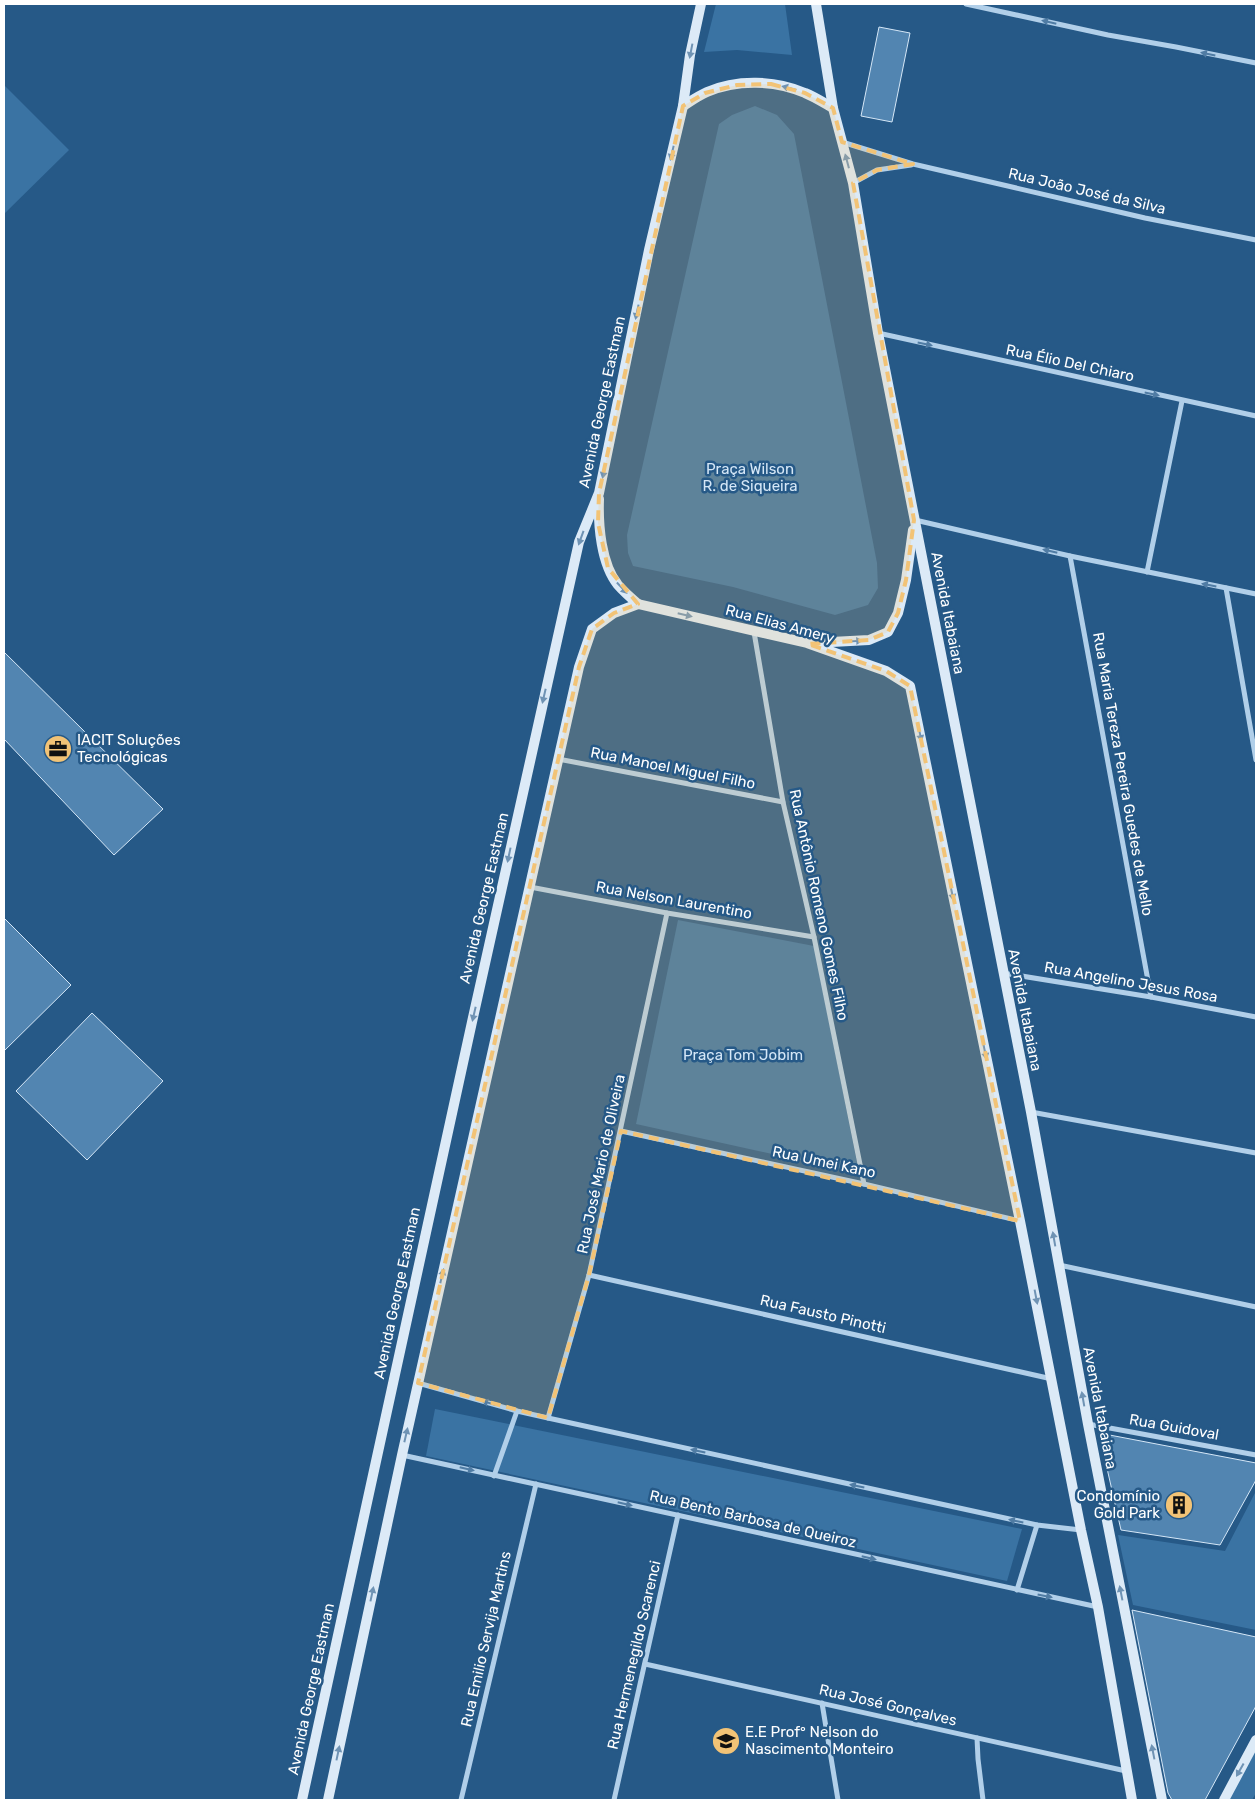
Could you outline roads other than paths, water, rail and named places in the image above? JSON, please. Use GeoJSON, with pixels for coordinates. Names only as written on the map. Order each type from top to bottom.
{"type":"FeatureCollection","features":[{"type":"Feature","properties":{"kind":"main road","name":"Avenida George Eastman"},"geometry":{"type":"LineString","coordinates":[[302,1800],[579,542],[599,493],[649,250],[683,106],[690,55],[701,4]]}},
{"type":"Feature","properties":{"kind":"main road"},"geometry":{"type":"LineString","coordinates":[[816,4],[833,108],[853,183]]}},
{"type":"Feature","properties":{"kind":"main road"},"geometry":{"type":"LineString","coordinates":[[683,106],[715,89],[737,84],[753,83],[771,84],[805,93],[833,108]]}},
{"type":"Feature","properties":{"kind":"main road","name":"Avenida Itabaiana"},"geometry":{"type":"LineString","coordinates":[[853,183],[878,333],[1002,973],[1031,1112],[1088,1424],[1162,1800]]}},
{"type":"Feature","properties":{"kind":"main road"},"geometry":{"type":"LineString","coordinates":[[328,1800],[402,1455],[579,667],[592,629],[614,613],[638,604],[618,584],[608,568],[598,523],[599,493]]}},
{"type":"Feature","properties":{"kind":"main road"},"geometry":{"type":"LineString","coordinates":[[807,643],[869,640],[888,632],[898,613],[906,580],[914,520]]}},
{"type":"Feature","properties":{"kind":"main road","name":"Rua Elias Amery"},"geometry":{"type":"LineString","coordinates":[[638,604],[807,643],[886,671],[910,686],[1020,1221]]}},
{"type":"Feature","properties":{"kind":"main road"},"geometry":{"type":"LineString","coordinates":[[1020,1221],[1098,1607],[1132,1800]]}},
{"type":"Feature","properties":{"kind":"main road"},"geometry":{"type":"LineString","coordinates":[[1224,1800],[1256,1740]]}},
{"type":"Feature","properties":{"kind":"street"},"geometry":{"type":"LineString","coordinates":[[966,4],[1108,35],[1256,63]]}},
{"type":"Feature","properties":{"kind":"street","name":"Rua João José da Silva"},"geometry":{"type":"LineString","coordinates":[[842,142],[913,164],[1145,218],[1256,240]]}},
{"type":"Feature","properties":{"kind":"street","name":"Rua João José da Silva"},"geometry":{"type":"LineString","coordinates":[[853,183],[877,170],[913,164]]}},
{"type":"Feature","properties":{"kind":"street","name":"Rua Élio Del Chiaro"},"geometry":{"type":"LineString","coordinates":[[878,333],[1256,416]]}},
{"type":"Feature","properties":{"kind":"street"},"geometry":{"type":"LineString","coordinates":[[1147,572],[1182,401]]}},
{"type":"Feature","properties":{"kind":"street"},"geometry":{"type":"LineString","coordinates":[[914,520],[1070,556],[1256,594]]}},
{"type":"Feature","properties":{"kind":"street","name":"Rua Maria Tereza Pereira Guedes de Mello"},"geometry":{"type":"LineString","coordinates":[[1070,556],[1151,997]]}},
{"type":"Feature","properties":{"kind":"street"},"geometry":{"type":"LineString","coordinates":[[1226,588],[1256,760]]}},
{"type":"Feature","properties":{"kind":"street","name":"Rua Antônio Romeno Gomes Filho"},"geometry":{"type":"LineString","coordinates":[[754,631],[784,802],[814,937],[864,1184]]}},
{"type":"Feature","properties":{"kind":"street","name":"Rua Manoel Miguel Filho"},"geometry":{"type":"LineString","coordinates":[[558,759],[784,802]]}},
{"type":"Feature","properties":{"kind":"street","name":"Rua Nelson Laurentino"},"geometry":{"type":"LineString","coordinates":[[529,887],[667,913],[814,937]]}},
{"type":"Feature","properties":{"kind":"street","name":"Rua José Mario de Oliveira"},"geometry":{"type":"LineString","coordinates":[[548,1418],[589,1275],[667,913]]}},
{"type":"Feature","properties":{"kind":"street","name":"Rua Angelino Jesus Rosa"},"geometry":{"type":"LineString","coordinates":[[1002,973],[1151,997],[1256,1017]]}},
{"type":"Feature","properties":{"kind":"street"},"geometry":{"type":"LineString","coordinates":[[1031,1112],[1256,1153]]}},
{"type":"Feature","properties":{"kind":"street","name":"Rua Umei Kano"},"geometry":{"type":"LineString","coordinates":[[621,1131],[864,1184],[1020,1221]]}},
{"type":"Feature","properties":{"kind":"street"},"geometry":{"type":"LineString","coordinates":[[1058,1265],[1256,1307]]}},
{"type":"Feature","properties":{"kind":"street","name":"Rua Fausto Pinotti"},"geometry":{"type":"LineString","coordinates":[[589,1275],[1052,1379]]}},
{"type":"Feature","properties":{"kind":"street"},"geometry":{"type":"LineString","coordinates":[[418,1383],[548,1418],[1037,1526],[1081,1530]]}},
{"type":"Feature","properties":{"kind":"street"},"geometry":{"type":"LineString","coordinates":[[494,1476],[518,1411]]}},
{"type":"Feature","properties":{"kind":"street","name":"Rua Guidoval"},"geometry":{"type":"LineString","coordinates":[[1088,1424],[1256,1455]]}},
{"type":"Feature","properties":{"kind":"street","name":"Rua Bento Barbosa de Queiroz"},"geometry":{"type":"LineString","coordinates":[[402,1455],[1098,1607]]}},
{"type":"Feature","properties":{"kind":"street","name":"Rua Emilio Servija Martins"},"geometry":{"type":"LineString","coordinates":[[461,1800],[536,1484]]}},
{"type":"Feature","properties":{"kind":"street","name":"Rua Hermenegildo Scarenci"},"geometry":{"type":"LineString","coordinates":[[614,1800],[678,1515]]}},
{"type":"Feature","properties":{"kind":"street"},"geometry":{"type":"LineString","coordinates":[[1017,1590],[1037,1526]]}},
{"type":"Feature","properties":{"kind":"street","name":"Rua José Gonçalves"},"geometry":{"type":"LineString","coordinates":[[645,1664],[1126,1771]]}},
{"type":"Feature","properties":{"kind":"street"},"geometry":{"type":"LineString","coordinates":[[822,1703],[838,1800]]}},
{"type":"Feature","properties":{"kind":"street"},"geometry":{"type":"LineString","coordinates":[[977,1738],[984,1800]]}},
{"type":"Feature","properties":{"kind":"place","name":"IACIT Soluções Tecnológicas"},"geometry":{"type":"Point","coordinates":[58,749]}},
{"type":"Feature","properties":{"kind":"place","name":"Condomínio Gold Park"},"geometry":{"type":"Point","coordinates":[1179,1505]}},
{"type":"Feature","properties":{"kind":"place","name":"E.E Prof° Nelson do Nascimento Monteiro"},"geometry":{"type":"Point","coordinates":[726,1741]}},
{"type":"Feature","properties":{"kind":"park label","name":"Praça Wilson R. de Siqueira"},"geometry":{"type":"Point","coordinates":[750,478]}},
{"type":"Feature","properties":{"kind":"park label","name":"Praça Tom Jobim"},"geometry":{"type":"Point","coordinates":[743,1055]}}]}
